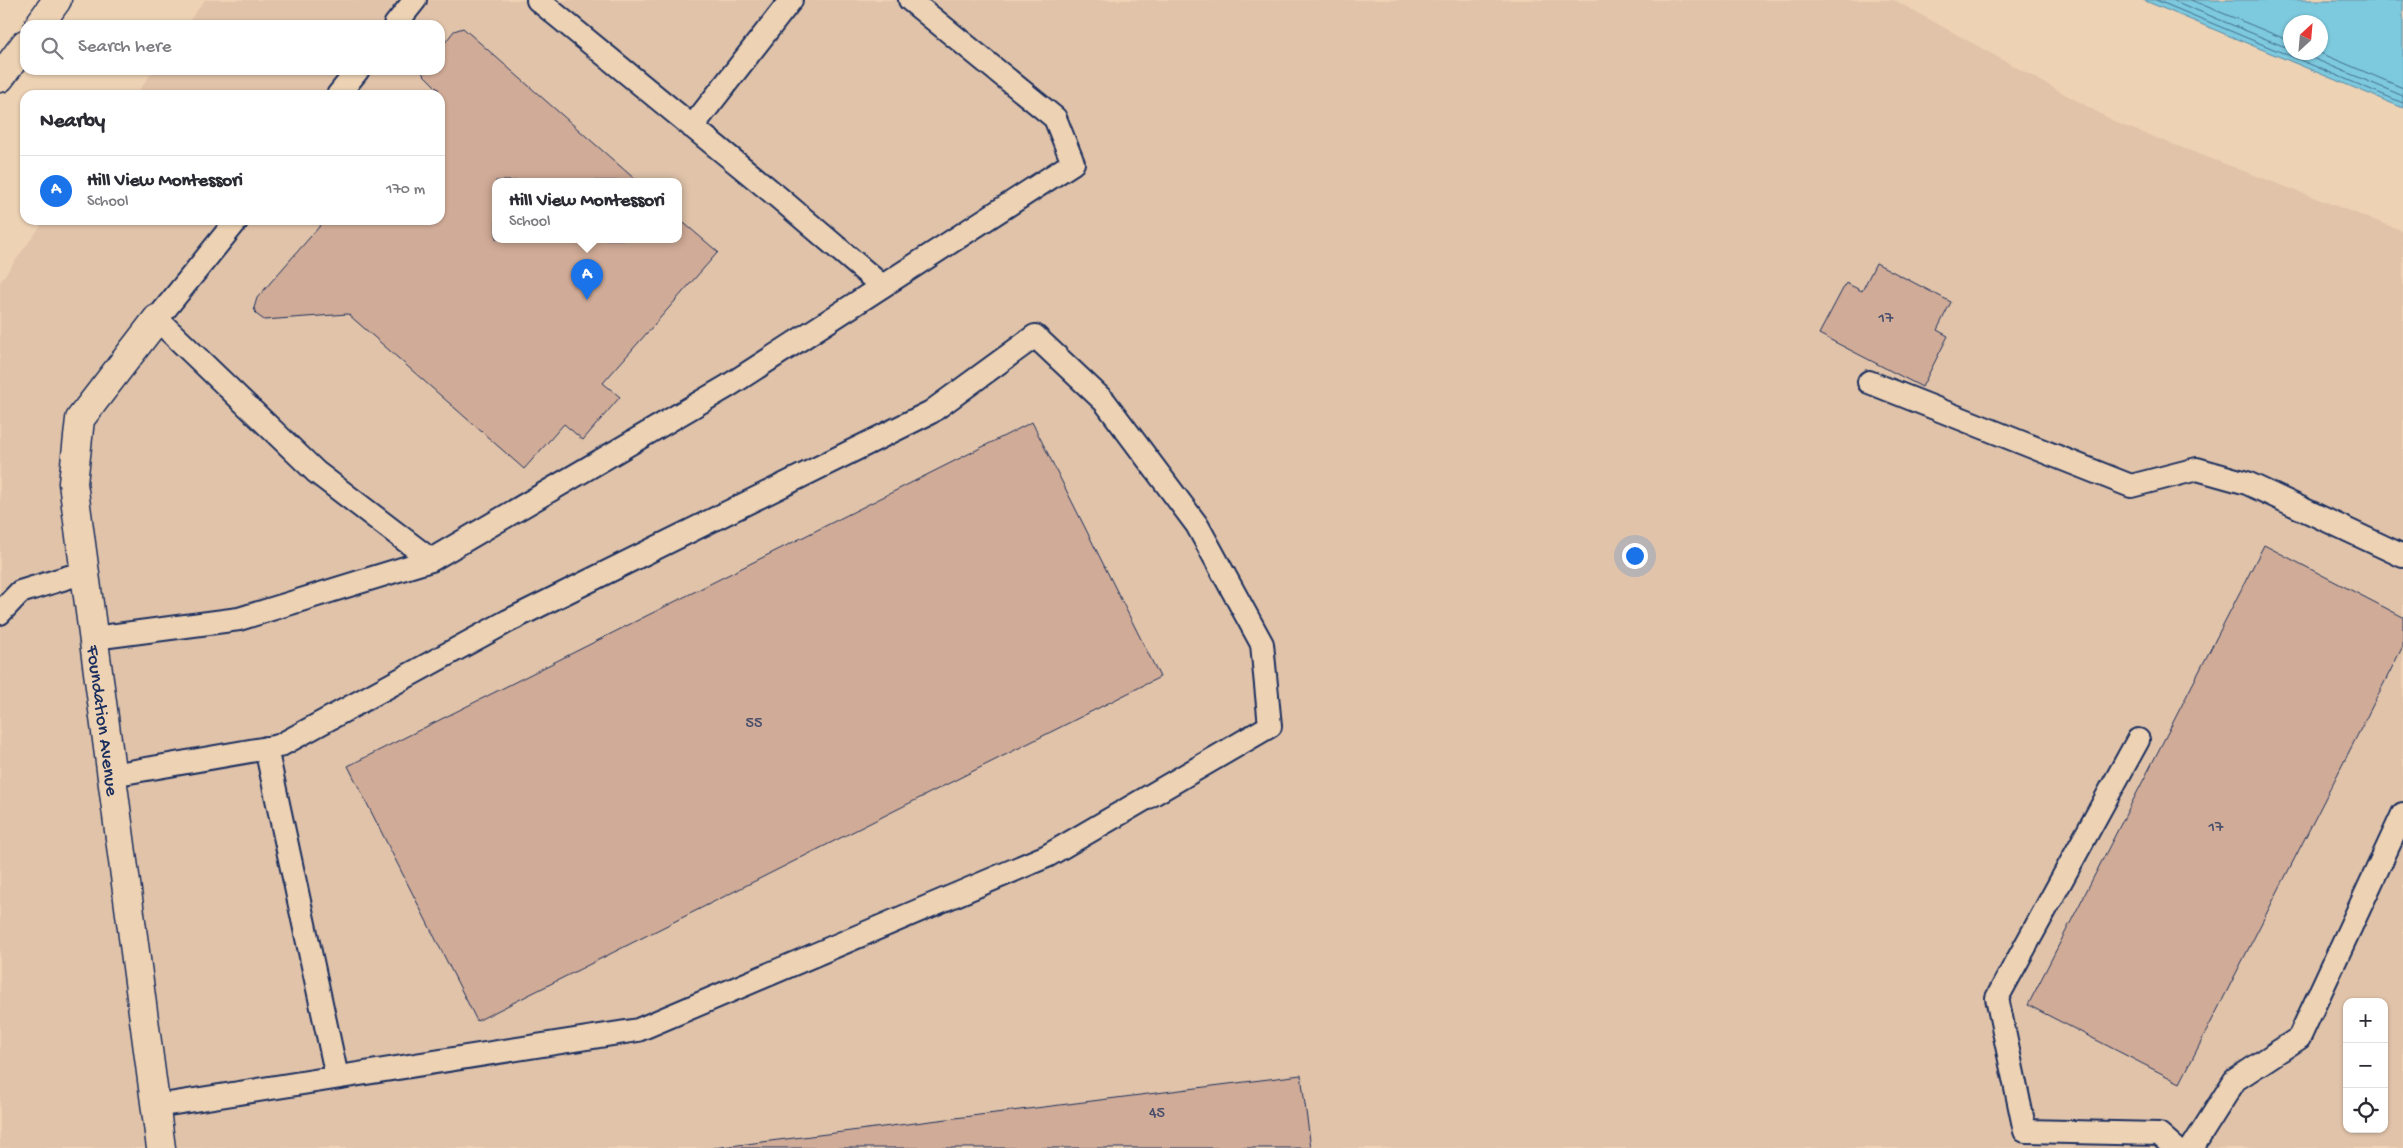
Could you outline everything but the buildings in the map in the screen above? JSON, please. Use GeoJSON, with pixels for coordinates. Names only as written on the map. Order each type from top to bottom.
{"type":"FeatureCollection","features":[{"type":"Feature","properties":{"kind":"main road"},"geometry":{"type":"LineString","coordinates":[[43,20],[57,0]]}},
{"type":"Feature","properties":{"kind":"main road"},"geometry":{"type":"LineString","coordinates":[[0,78],[20,51]]}},
{"type":"Feature","properties":{"kind":"main road","name":"Foundation Avenue"},"geometry":{"type":"LineString","coordinates":[[157,319],[80,419],[73,483],[161,1148]]}},
{"type":"Feature","properties":{"kind":"lane"},"geometry":{"type":"LineString","coordinates":[[399,20],[415,0]]}},
{"type":"Feature","properties":{"kind":"lane"},"geometry":{"type":"LineString","coordinates":[[538,0],[882,286]]}},
{"type":"Feature","properties":{"kind":"lane"},"geometry":{"type":"LineString","coordinates":[[692,127],[790,0]]}},
{"type":"Feature","properties":{"kind":"lane"},"geometry":{"type":"LineString","coordinates":[[94,638],[240,619],[431,560],[728,386],[1073,163],[1055,118],[910,0]]}},
{"type":"Feature","properties":{"kind":"lane"},"geometry":{"type":"LineString","coordinates":[[342,90],[354,75]]}},
{"type":"Feature","properties":{"kind":"lane"},"geometry":{"type":"LineString","coordinates":[[233,225],[157,319],[316,472],[431,560]]}},
{"type":"Feature","properties":{"kind":"lane"},"geometry":{"type":"LineString","coordinates":[[112,775],[279,746],[508,621],[931,412],[1035,336],[1105,402],[1197,525],[1262,644],[1270,726],[1047,856],[638,1030],[156,1106]]}},
{"type":"Feature","properties":{"kind":"lane"},"geometry":{"type":"LineString","coordinates":[[1868,382],[2130,486],[2197,469],[2247,483],[2403,556]]}},
{"type":"Feature","properties":{"kind":"lane"},"geometry":{"type":"LineString","coordinates":[[0,613],[20,592],[85,572]]}},
{"type":"Feature","properties":{"kind":"lane"},"geometry":{"type":"LineString","coordinates":[[2138,740],[1997,998],[2025,1130],[2159,1134],[2175,1148]]}},
{"type":"Feature","properties":{"kind":"lane"},"geometry":{"type":"LineString","coordinates":[[266,748],[337,1077]]}},
{"type":"Feature","properties":{"kind":"lane"},"geometry":{"type":"LineString","coordinates":[[2192,1148],[2235,1080],[2299,1038],[2403,814]]}},
{"type":"Feature","properties":{"kind":"shaded area"},"geometry":{"type":"Polygon","coordinates":[[[205,0],[1894,0],[2119,124],[2403,231],[2403,1148],[0,1148],[0,282],[41,225],[445,225],[445,90],[140,90],[150,75],[445,75],[445,20],[190,20],[205,0]]]}},
{"type":"Feature","properties":{"kind":"water"},"geometry":{"type":"Polygon","coordinates":[[[2143,0],[2403,0],[2403,108],[2287,60],[2328,60],[2328,15],[2283,15],[2283,58],[2143,0]]]}},
{"type":"Feature","properties":{"kind":"place","name":"Hill View Montessori"},"geometry":{"type":"Point","coordinates":[587,300]}}]}
